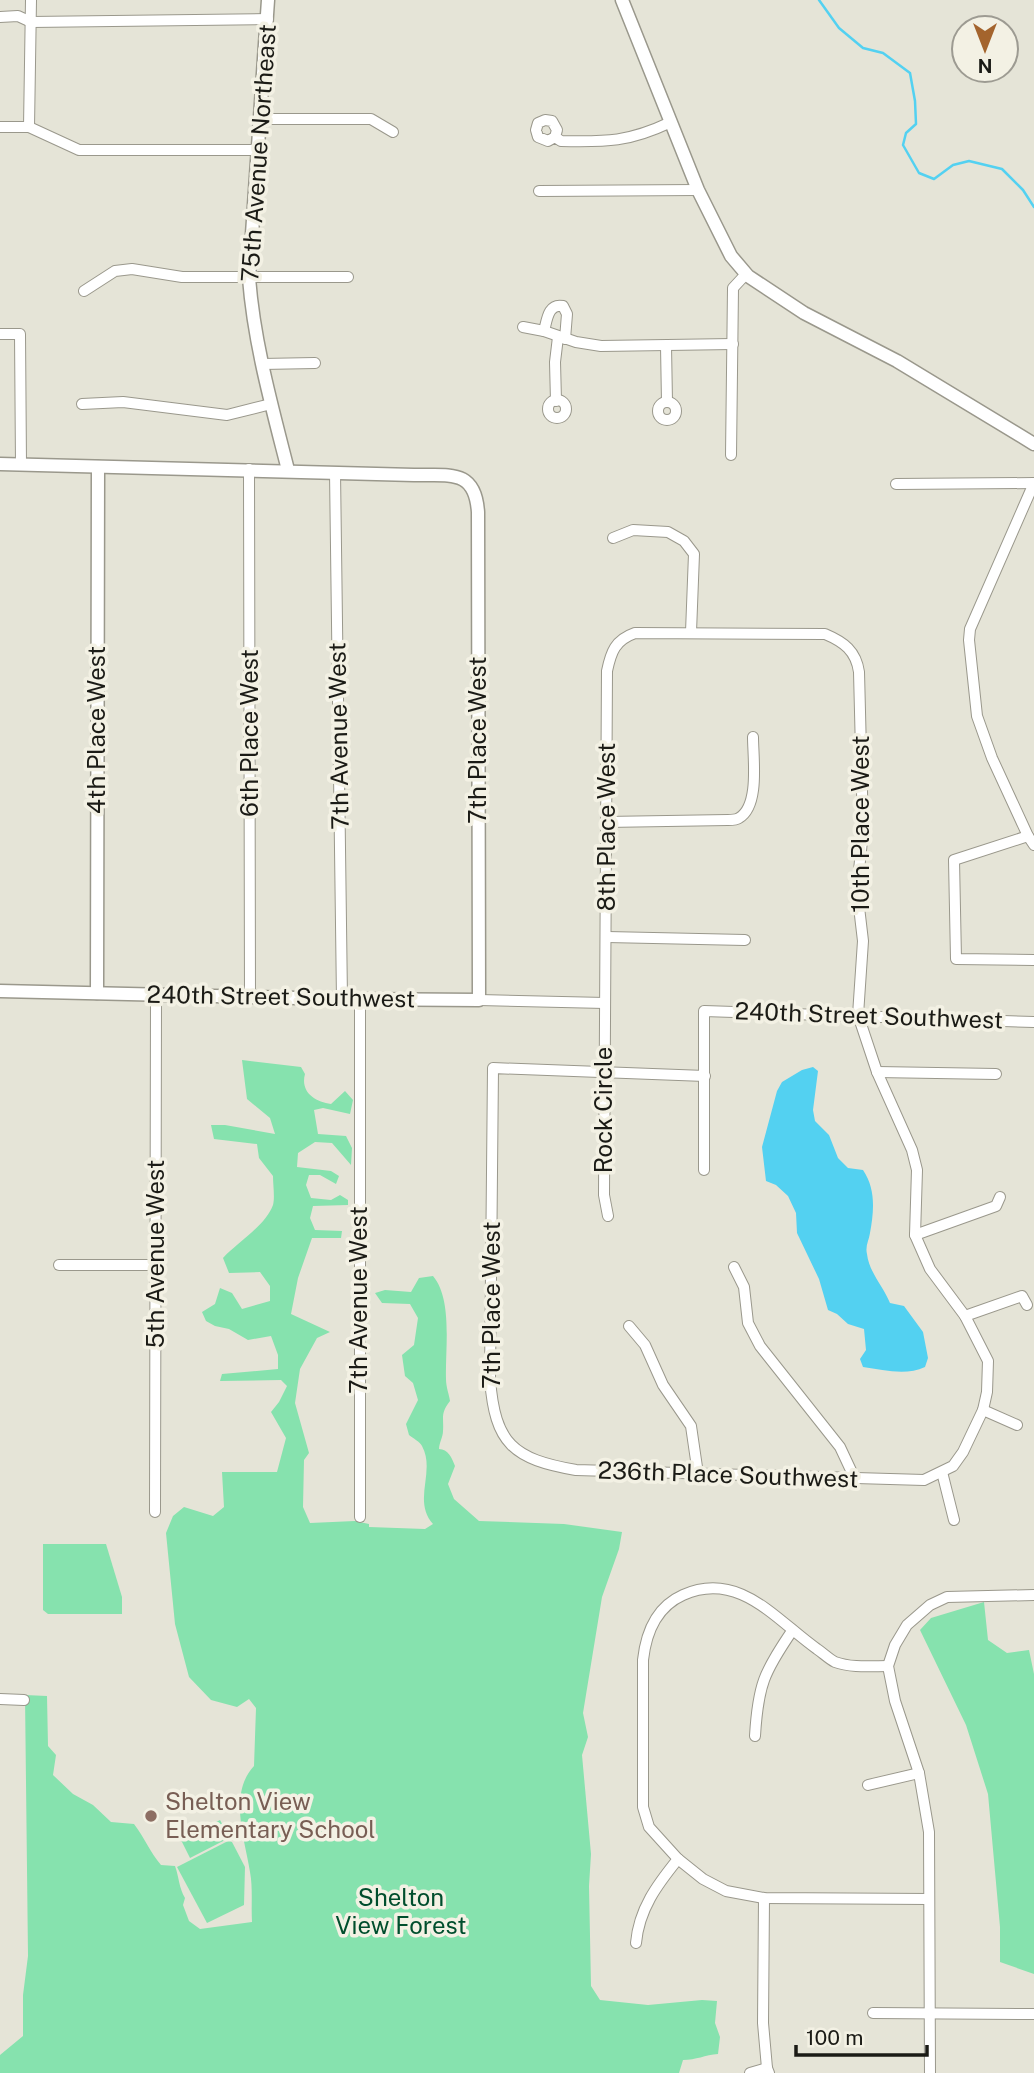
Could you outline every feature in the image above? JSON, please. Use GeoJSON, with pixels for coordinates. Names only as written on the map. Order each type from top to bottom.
{"type":"FeatureCollection","features":[{"type":"Feature","properties":{"kind":"street"},"geometry":{"type":"LineString","coordinates":[[29,127],[31,0]]}},
{"type":"Feature","properties":{"kind":"street","name":"75th Avenue Northeast"},"geometry":{"type":"LineString","coordinates":[[268,0],[249,278],[251,309],[262,364],[288,470]]}},
{"type":"Feature","properties":{"kind":"street"},"geometry":{"type":"LineString","coordinates":[[622,0],[698,190],[731,256],[746,274],[804,313],[897,361],[1034,444]]}},
{"type":"Feature","properties":{"kind":"street"},"geometry":{"type":"LineString","coordinates":[[0,17],[18,16],[31,22],[268,19]]}},
{"type":"Feature","properties":{"kind":"street"},"geometry":{"type":"LineString","coordinates":[[260,119],[371,119],[393,132]]}},
{"type":"Feature","properties":{"kind":"street"},"geometry":{"type":"LineString","coordinates":[[555,137],[561,141],[612,142],[640,136],[671,122]]}},
{"type":"Feature","properties":{"kind":"street"},"geometry":{"type":"LineString","coordinates":[[0,127],[29,127],[79,150],[257,150]]}},
{"type":"Feature","properties":{"kind":"street"},"geometry":{"type":"LineString","coordinates":[[539,191],[698,190]]}},
{"type":"Feature","properties":{"kind":"street"},"geometry":{"type":"LineString","coordinates":[[84,291],[115,271],[132,269],[181,277],[348,277]]}},
{"type":"Feature","properties":{"kind":"street"},"geometry":{"type":"LineString","coordinates":[[731,455],[733,288],[746,274]]}},
{"type":"Feature","properties":{"kind":"street"},"geometry":{"type":"LineString","coordinates":[[544,331],[553,307],[563,306],[567,314],[555,362],[556,401]]}},
{"type":"Feature","properties":{"kind":"street"},"geometry":{"type":"LineString","coordinates":[[523,327],[601,346],[733,344]]}},
{"type":"Feature","properties":{"kind":"street"},"geometry":{"type":"LineString","coordinates":[[0,334],[20,334],[21,465]]}},
{"type":"Feature","properties":{"kind":"street"},"geometry":{"type":"LineString","coordinates":[[666,346],[667,402]]}},
{"type":"Feature","properties":{"kind":"street"},"geometry":{"type":"LineString","coordinates":[[262,364],[315,363]]}},
{"type":"Feature","properties":{"kind":"street"},"geometry":{"type":"LineString","coordinates":[[82,404],[123,402],[227,415],[271,404]]}},
{"type":"Feature","properties":{"kind":"street"},"geometry":{"type":"LineString","coordinates":[[0,464],[335,472]]}},
{"type":"Feature","properties":{"kind":"street","name":"4th Place West"},"geometry":{"type":"LineString","coordinates":[[97,993],[98,467]]}},
{"type":"Feature","properties":{"kind":"street","name":"6th Place West"},"geometry":{"type":"LineString","coordinates":[[249,469],[250,998]]}},
{"type":"Feature","properties":{"kind":"street","name":"7th Place West"},"geometry":{"type":"LineString","coordinates":[[335,472],[463,479],[468,482],[477,497],[479,1000]]}},
{"type":"Feature","properties":{"kind":"street","name":"7th Avenue West"},"geometry":{"type":"LineString","coordinates":[[335,472],[342,999]]}},
{"type":"Feature","properties":{"kind":"street"},"geometry":{"type":"LineString","coordinates":[[896,484],[1034,483],[970,629],[969,655],[977,716],[992,758],[1031,841],[954,860],[956,959],[1034,960]]}},
{"type":"Feature","properties":{"kind":"street"},"geometry":{"type":"LineString","coordinates":[[612,538],[633,530],[668,532],[684,541],[694,554],[691,632]]}},
{"type":"Feature","properties":{"kind":"street","name":"10th Place West"},"geometry":{"type":"LineString","coordinates":[[691,632],[809,632],[840,640],[853,652],[859,673],[863,831],[857,890],[863,941],[858,1015]]}},
{"type":"Feature","properties":{"kind":"street","name":"8th Place West"},"geometry":{"type":"LineString","coordinates":[[605,1003],[607,671],[611,652],[624,637],[635,633],[691,632]]}},
{"type":"Feature","properties":{"kind":"street"},"geometry":{"type":"LineString","coordinates":[[606,822],[739,818],[748,808],[753,796],[753,737]]}},
{"type":"Feature","properties":{"kind":"street"},"geometry":{"type":"LineString","coordinates":[[607,937],[745,940]]}},
{"type":"Feature","properties":{"kind":"street","name":"240th Street Southwest"},"geometry":{"type":"LineString","coordinates":[[0,991],[605,1003]]}},
{"type":"Feature","properties":{"kind":"street","name":"5th Avenue West"},"geometry":{"type":"LineString","coordinates":[[155,1512],[156,996]]}},
{"type":"Feature","properties":{"kind":"street","name":"7th Avenue West"},"geometry":{"type":"LineString","coordinates":[[360,1000],[360,1517]]}},
{"type":"Feature","properties":{"kind":"street","name":"Rock Circle"},"geometry":{"type":"LineString","coordinates":[[605,1003],[604,1195],[608,1216]]}},
{"type":"Feature","properties":{"kind":"street","name":"240th Street Southwest"},"geometry":{"type":"LineString","coordinates":[[705,1076],[704,1011],[1034,1022]]}},
{"type":"Feature","properties":{"kind":"street"},"geometry":{"type":"LineString","coordinates":[[858,1015],[877,1072],[912,1150],[917,1170],[915,1235],[930,1269],[965,1316],[988,1361],[987,1392],[983,1410],[963,1452],[953,1466],[942,1472],[954,1520]]}},
{"type":"Feature","properties":{"kind":"street","name":"7th Place West"},"geometry":{"type":"LineString","coordinates":[[517,1450],[496,1424],[490,1379],[493,1068],[604,1073]]}},
{"type":"Feature","properties":{"kind":"street"},"geometry":{"type":"LineString","coordinates":[[877,1072],[996,1074]]}},
{"type":"Feature","properties":{"kind":"street"},"geometry":{"type":"LineString","coordinates":[[604,1073],[705,1076],[704,1170]]}},
{"type":"Feature","properties":{"kind":"street"},"geometry":{"type":"LineString","coordinates":[[915,1235],[996,1206],[1000,1197]]}},
{"type":"Feature","properties":{"kind":"street"},"geometry":{"type":"LineString","coordinates":[[59,1265],[156,1265]]}},
{"type":"Feature","properties":{"kind":"street"},"geometry":{"type":"LineString","coordinates":[[734,1267],[744,1287],[748,1323],[760,1346],[840,1447],[855,1479]]}},
{"type":"Feature","properties":{"kind":"street"},"geometry":{"type":"LineString","coordinates":[[965,1316],[1022,1296],[1027,1305]]}},
{"type":"Feature","properties":{"kind":"street"},"geometry":{"type":"LineString","coordinates":[[629,1326],[645,1345],[663,1385],[691,1426],[698,1474]]}},
{"type":"Feature","properties":{"kind":"street"},"geometry":{"type":"LineString","coordinates":[[983,1410],[1017,1425]]}},
{"type":"Feature","properties":{"kind":"street","name":"236th Place Southwest"},"geometry":{"type":"LineString","coordinates":[[517,1450],[551,1466],[576,1470],[924,1480],[942,1472]]}},
{"type":"Feature","properties":{"kind":"street"},"geometry":{"type":"LineString","coordinates":[[888,1666],[836,1662],[792,1631],[768,1608],[744,1595],[720,1588],[698,1588],[675,1599],[660,1612],[646,1636],[643,1660],[643,1807],[649,1827],[678,1859],[703,1879],[726,1891],[764,1898],[929,1899]]}},
{"type":"Feature","properties":{"kind":"street"},"geometry":{"type":"LineString","coordinates":[[930,2073],[929,1832],[919,1773],[895,1701],[888,1666],[895,1645],[907,1625],[930,1605],[947,1597],[1034,1595]]}},
{"type":"Feature","properties":{"kind":"street"},"geometry":{"type":"LineString","coordinates":[[755,1736],[757,1701],[768,1666],[792,1631]]}},
{"type":"Feature","properties":{"kind":"street"},"geometry":{"type":"LineString","coordinates":[[0,1699],[24,1700]]}},
{"type":"Feature","properties":{"kind":"street"},"geometry":{"type":"LineString","coordinates":[[868,1785],[919,1773]]}},
{"type":"Feature","properties":{"kind":"street"},"geometry":{"type":"LineString","coordinates":[[636,1943],[638,1923],[655,1887],[678,1859]]}},
{"type":"Feature","properties":{"kind":"street"},"geometry":{"type":"LineString","coordinates":[[750,2073],[768,2071],[763,2023],[764,1898]]}},
{"type":"Feature","properties":{"kind":"street"},"geometry":{"type":"LineString","coordinates":[[873,2013],[1034,2014]]}},
{"type":"Feature","properties":{"kind":"green space","name":"Shelton View Forest"},"geometry":{"type":"Polygon","coordinates":[[[242,1060],[301,1067],[305,1074],[307,1091],[314,1098],[331,1104],[345,1091],[353,1100],[350,1114],[323,1108],[314,1110],[318,1134],[346,1136],[352,1148],[351,1165],[332,1143],[315,1142],[298,1153],[297,1167],[331,1171],[339,1176],[336,1184],[320,1175],[309,1175],[306,1185],[311,1198],[331,1200],[340,1195],[348,1200],[348,1205],[313,1206],[310,1218],[315,1230],[342,1231],[341,1238],[312,1238],[298,1278],[291,1314],[330,1332],[317,1338],[300,1369],[295,1403],[309,1453],[304,1460],[303,1507],[310,1523],[355,1521],[369,1524],[369,1527],[425,1529],[433,1524],[424,1505],[426,1456],[421,1445],[409,1435],[406,1424],[418,1400],[413,1383],[405,1376],[402,1355],[414,1345],[418,1318],[410,1304],[382,1303],[375,1293],[385,1290],[411,1292],[419,1278],[433,1276],[439,1286],[446,1311],[446,1382],[450,1401],[444,1413],[439,1449],[447,1452],[455,1466],[448,1484],[454,1499],[479,1521],[564,1524],[622,1532],[619,1549],[602,1597],[583,1713],[588,1737],[582,1755],[591,1854],[591,1986],[600,2000],[648,2005],[717,2001],[715,2023],[720,2037],[718,2054],[683,2060],[679,2073],[0,2073],[0,2055],[23,2036],[23,1995],[28,1956],[25,1695],[47,1696],[48,1746],[56,1755],[53,1775],[73,1794],[93,1805],[111,1822],[134,1824],[161,1865],[175,1866],[189,1921],[200,1929],[252,1922],[251,1878],[240,1803],[246,1777],[254,1766],[256,1708],[249,1699],[237,1707],[211,1700],[189,1677],[175,1624],[166,1533],[173,1516],[184,1507],[213,1516],[224,1507],[222,1472],[277,1472],[286,1438],[271,1412],[287,1386],[281,1380],[220,1381],[222,1374],[278,1369],[278,1355],[271,1336],[248,1340],[229,1329],[206,1321],[202,1312],[215,1304],[220,1288],[232,1293],[242,1309],[270,1301],[270,1286],[260,1272],[229,1273],[223,1258],[264,1219],[274,1202],[273,1176],[259,1158],[257,1144],[214,1139],[211,1125],[275,1134],[270,1118],[247,1099],[242,1060]]]}},
{"type":"Feature","properties":{"kind":"green space"},"geometry":{"type":"Polygon","coordinates":[[[43,1544],[106,1544],[122,1597],[122,1614],[48,1614],[43,1610],[43,1544]]]}},
{"type":"Feature","properties":{"kind":"green space"},"geometry":{"type":"Polygon","coordinates":[[[984,1602],[988,1640],[1007,1653],[1029,1650],[1034,1674],[1034,1974],[1000,1962],[1000,1927],[988,1794],[966,1725],[920,1630],[931,1618],[984,1602]]]}},
{"type":"Feature","properties":{"kind":"green space"},"geometry":{"type":"Polygon","coordinates":[[[220,1820],[228,1835],[227,1839],[190,1858],[181,1840],[220,1820]]]}},
{"type":"Feature","properties":{"kind":"green space"},"geometry":{"type":"Polygon","coordinates":[[[228,1841],[232,1842],[245,1867],[244,1905],[207,1923],[177,1867],[228,1841]]]}},
{"type":"Feature","properties":{"kind":"water"},"geometry":{"type":"Polygon","coordinates":[[[813,1067],[818,1071],[813,1110],[815,1121],[829,1135],[838,1158],[848,1168],[863,1170],[872,1192],[873,1208],[866,1248],[870,1267],[890,1303],[904,1306],[923,1332],[928,1358],[925,1367],[918,1370],[895,1372],[863,1367],[860,1359],[866,1350],[864,1329],[848,1324],[828,1310],[819,1279],[797,1233],[796,1213],[788,1196],[776,1185],[766,1181],[762,1147],[777,1091],[782,1082],[813,1067]]]}},
{"type":"Feature","properties":{"kind":"waterway"},"geometry":{"type":"LineString","coordinates":[[819,0],[839,28],[863,48],[883,53],[910,73],[916,124],[906,133],[903,145],[919,173],[934,179],[953,165],[969,161],[1002,169],[1023,190],[1034,207]]}},
{"type":"Feature","properties":{"kind":"place","name":"Shelton View Elementary School"},"geometry":{"type":"Point","coordinates":[151,1816]}}]}
